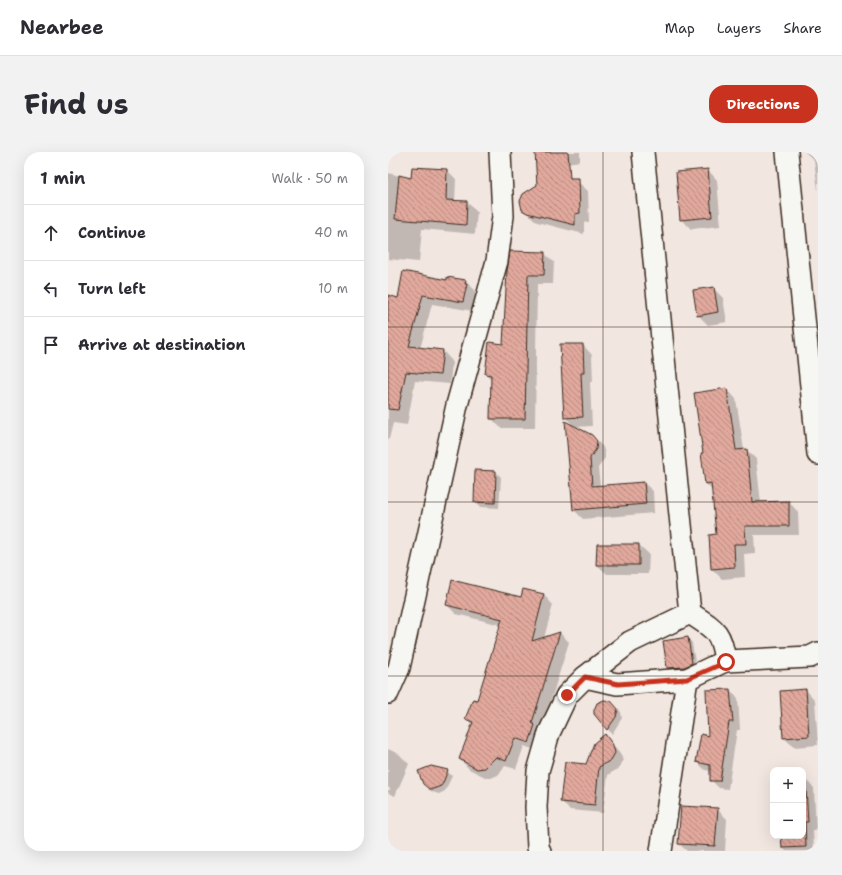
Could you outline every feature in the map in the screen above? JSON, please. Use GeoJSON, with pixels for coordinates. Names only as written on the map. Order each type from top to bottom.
{"type":"FeatureCollection","features":[{"type":"Feature","properties":{"kind":"street"},"geometry":{"type":"LineString","coordinates":[[388,693],[399,668],[457,405],[497,261],[503,216],[500,152]]}},
{"type":"Feature","properties":{"kind":"street"},"geometry":{"type":"LineString","coordinates":[[643,152],[690,613],[715,630],[723,645],[726,662]]}},
{"type":"Feature","properties":{"kind":"street"},"geometry":{"type":"LineString","coordinates":[[787,152],[818,454]]}},
{"type":"Feature","properties":{"kind":"street"},"geometry":{"type":"LineString","coordinates":[[540,851],[538,848],[536,807],[538,771],[549,733],[567,695],[585,677],[630,642],[690,613]]}},
{"type":"Feature","properties":{"kind":"street"},"geometry":{"type":"LineString","coordinates":[[585,677],[618,684],[687,679],[726,662],[810,657],[818,653]]}},
{"type":"Feature","properties":{"kind":"street"},"geometry":{"type":"LineString","coordinates":[[661,851],[687,679]]}},
{"type":"Feature","properties":{"kind":"building"},"geometry":{"type":"Polygon","coordinates":[[[535,152],[568,152],[570,178],[579,178],[580,213],[575,214],[575,225],[527,213],[522,210],[520,201],[523,194],[537,185],[535,152]]]}},
{"type":"Feature","properties":{"kind":"building"},"geometry":{"type":"Polygon","coordinates":[[[412,167],[447,169],[446,200],[467,201],[466,225],[395,219],[399,175],[411,178],[412,167]]]}},
{"type":"Feature","properties":{"kind":"building"},"geometry":{"type":"Polygon","coordinates":[[[708,169],[712,217],[680,220],[676,172],[708,169]]]}},
{"type":"Feature","properties":{"kind":"building"},"geometry":{"type":"Polygon","coordinates":[[[510,251],[545,252],[544,275],[528,275],[525,419],[490,419],[491,375],[485,374],[489,342],[503,344],[507,271],[510,251]]]}},
{"type":"Feature","properties":{"kind":"building"},"geometry":{"type":"Polygon","coordinates":[[[403,271],[447,280],[447,277],[466,280],[465,284],[467,284],[463,302],[423,295],[409,346],[443,350],[440,375],[406,372],[398,410],[388,409],[388,295],[398,298],[403,271]]]}},
{"type":"Feature","properties":{"kind":"building"},"geometry":{"type":"Polygon","coordinates":[[[714,287],[718,312],[697,316],[693,290],[714,287]]]}},
{"type":"Feature","properties":{"kind":"building"},"geometry":{"type":"Polygon","coordinates":[[[560,344],[583,344],[584,373],[581,373],[583,417],[564,418],[560,344]]]}},
{"type":"Feature","properties":{"kind":"building"},"geometry":{"type":"Polygon","coordinates":[[[727,388],[736,450],[747,449],[752,502],[789,501],[789,526],[745,526],[746,544],[734,544],[735,567],[711,569],[709,535],[716,534],[711,483],[705,484],[701,453],[703,453],[694,393],[727,388]]]}},
{"type":"Feature","properties":{"kind":"building"},"geometry":{"type":"Polygon","coordinates":[[[565,421],[592,435],[597,441],[596,449],[590,458],[592,486],[644,482],[646,504],[573,510],[565,421]]]}},
{"type":"Feature","properties":{"kind":"building"},"geometry":{"type":"Polygon","coordinates":[[[475,470],[496,471],[495,503],[474,502],[475,470]]]}},
{"type":"Feature","properties":{"kind":"building"},"geometry":{"type":"Polygon","coordinates":[[[597,544],[639,544],[639,565],[596,565],[597,544]]]}},
{"type":"Feature","properties":{"kind":"building"},"geometry":{"type":"Polygon","coordinates":[[[452,580],[521,597],[523,589],[544,594],[532,641],[560,632],[532,723],[535,725],[529,743],[515,738],[506,761],[496,757],[485,768],[477,769],[459,759],[473,722],[465,719],[473,699],[477,700],[502,619],[446,605],[452,580]]]}},
{"type":"Feature","properties":{"kind":"building"},"geometry":{"type":"Polygon","coordinates":[[[688,637],[692,663],[685,667],[667,668],[663,641],[688,637]]]}},
{"type":"Feature","properties":{"kind":"building"},"geometry":{"type":"Polygon","coordinates":[[[730,689],[733,722],[729,722],[720,781],[710,781],[710,765],[696,762],[701,734],[708,736],[706,690],[730,689]]]}},
{"type":"Feature","properties":{"kind":"building"},"geometry":{"type":"Polygon","coordinates":[[[806,689],[809,736],[783,738],[780,691],[806,689]]]}},
{"type":"Feature","properties":{"kind":"building"},"geometry":{"type":"Polygon","coordinates":[[[604,700],[611,701],[618,709],[616,717],[607,730],[594,714],[597,703],[604,700]]]}},
{"type":"Feature","properties":{"kind":"building"},"geometry":{"type":"Polygon","coordinates":[[[605,734],[613,745],[615,753],[611,760],[599,767],[595,805],[560,802],[565,762],[586,764],[594,743],[605,734]]]}},
{"type":"Feature","properties":{"kind":"building"},"geometry":{"type":"Polygon","coordinates":[[[431,766],[448,770],[441,786],[429,789],[423,784],[418,771],[431,766]]]}},
{"type":"Feature","properties":{"kind":"building"},"geometry":{"type":"Polygon","coordinates":[[[806,789],[808,822],[806,822],[806,789]]]}},
{"type":"Feature","properties":{"kind":"building"},"geometry":{"type":"Polygon","coordinates":[[[681,806],[718,808],[715,846],[678,844],[681,806]]]}},
{"type":"Feature","properties":{"kind":"building"},"geometry":{"type":"Polygon","coordinates":[[[781,839],[806,839],[806,847],[782,848],[781,839]]]}},
{"type":"Feature","properties":{"kind":"route"},"geometry":{"type":"LineString","coordinates":[[567,695],[585,677],[618,684],[687,679],[726,662]]}}]}
